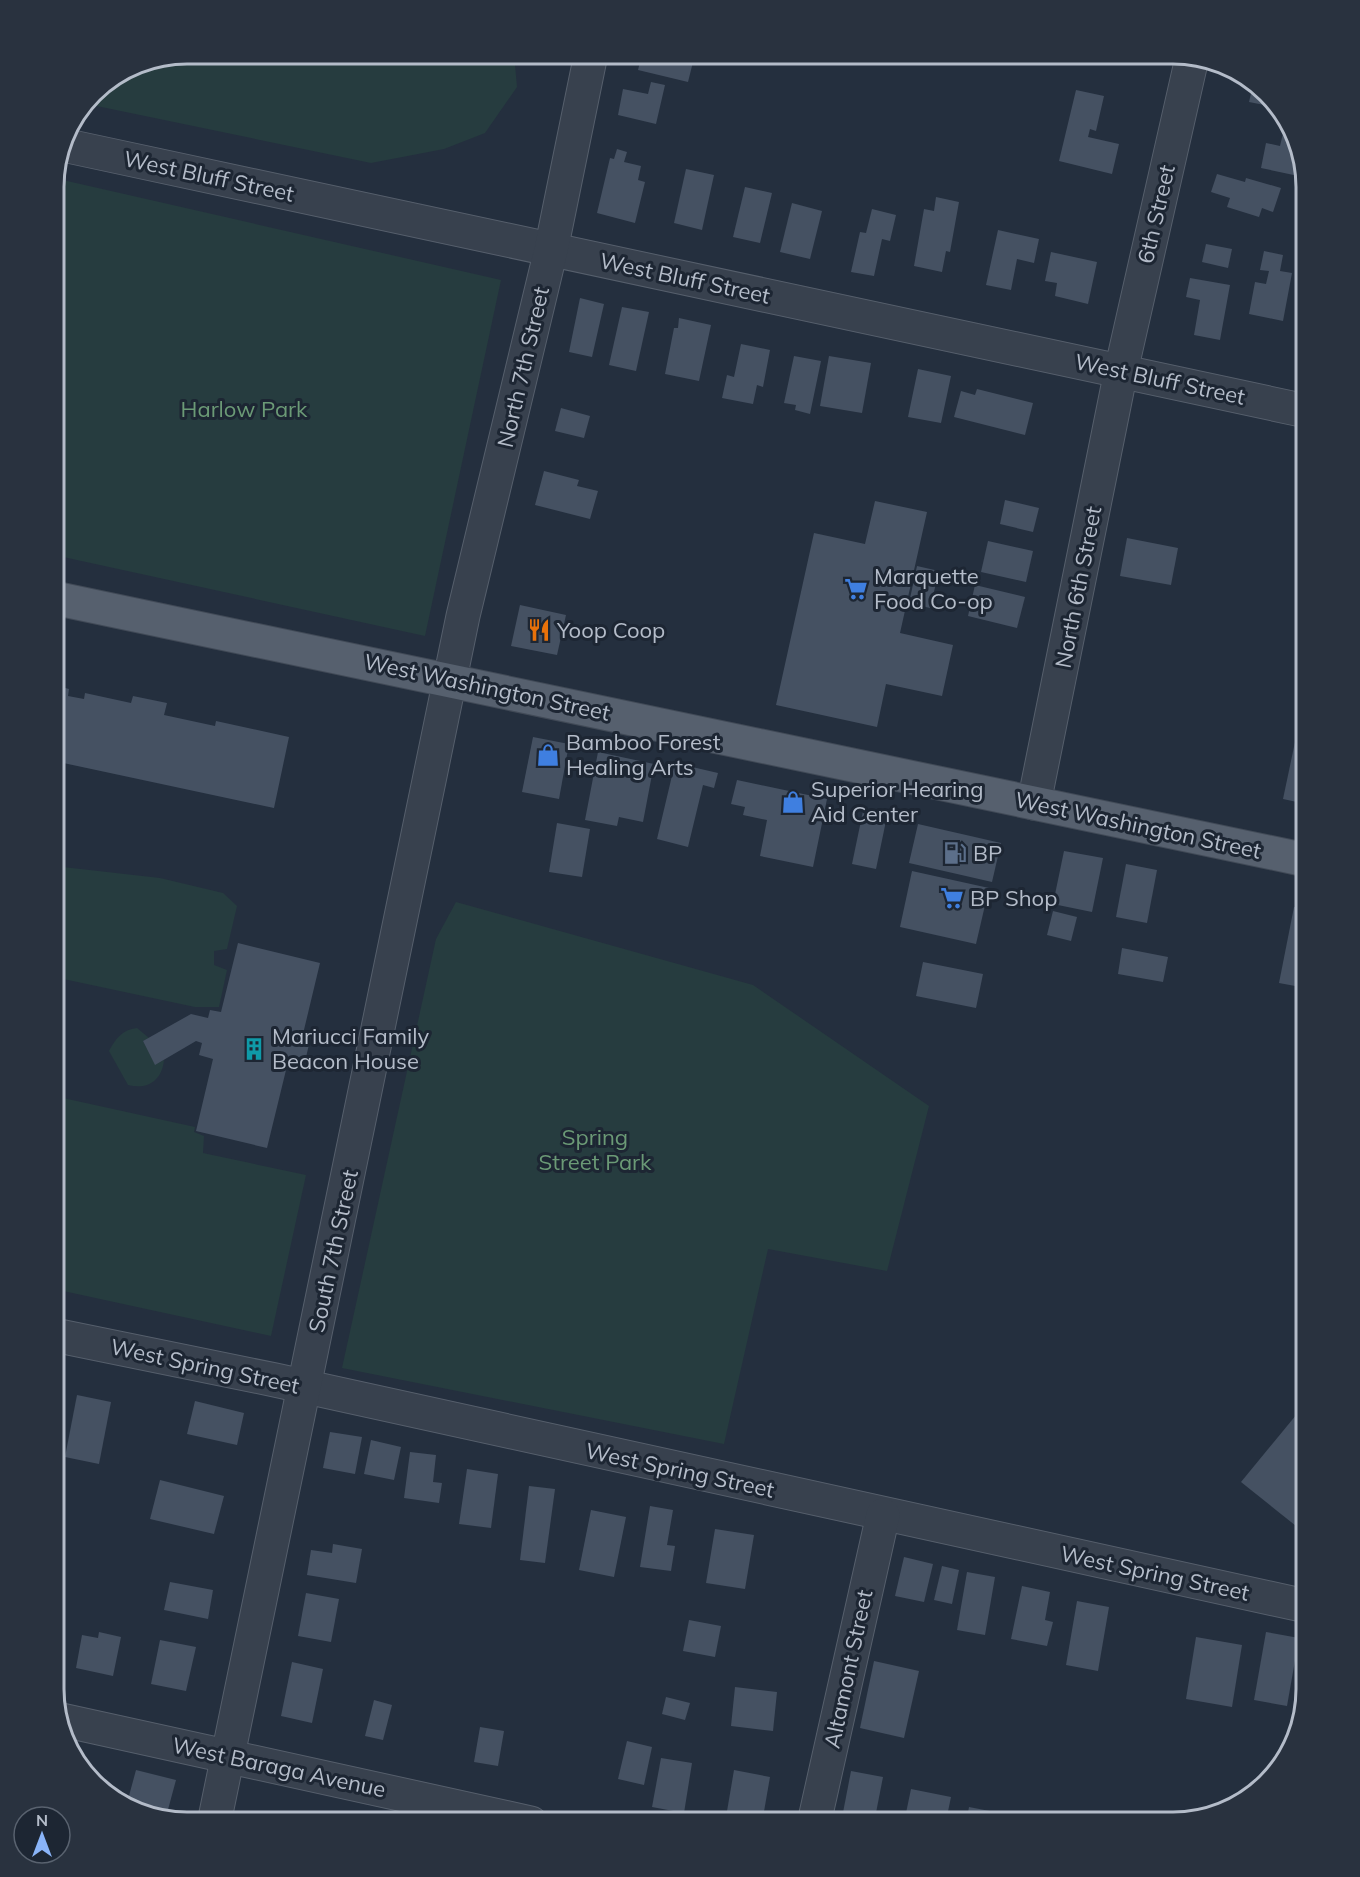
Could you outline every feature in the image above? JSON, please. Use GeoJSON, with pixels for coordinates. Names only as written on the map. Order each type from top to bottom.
{"type":"FeatureCollection","features":[{"type":"Feature","properties":{"kind":"main road","name":"West Washington Street"},"geometry":{"type":"LineString","coordinates":[[65,600],[451,679],[1295,858]]}},
{"type":"Feature","properties":{"kind":"street","name":"North 7th Street"},"geometry":{"type":"LineString","coordinates":[[451,679],[463,616],[551,250],[589,65]]}},
{"type":"Feature","properties":{"kind":"street","name":"6th Street"},"geometry":{"type":"LineString","coordinates":[[1121,371],[1190,66]]}},
{"type":"Feature","properties":{"kind":"street","name":"West Bluff Street"},"geometry":{"type":"LineString","coordinates":[[72,147],[1295,409]]}},
{"type":"Feature","properties":{"kind":"street","name":"North 6th Street"},"geometry":{"type":"LineString","coordinates":[[1034,803],[1121,371]]}},
{"type":"Feature","properties":{"kind":"street","name":"South 7th Street"},"geometry":{"type":"LineString","coordinates":[[216,1812],[451,679]]}},
{"type":"Feature","properties":{"kind":"street","name":"West Spring Street"},"geometry":{"type":"LineString","coordinates":[[64,1337],[305,1387],[1295,1604]]}},
{"type":"Feature","properties":{"kind":"street","name":"Altamont Street"},"geometry":{"type":"LineString","coordinates":[[816,1812],[883,1515]]}},
{"type":"Feature","properties":{"kind":"street","name":"West Baraga Avenue"},"geometry":{"type":"LineString","coordinates":[[69,1722],[481,1812]]}},
{"type":"Feature","properties":{"kind":"green space"},"geometry":{"type":"Polygon","coordinates":[[[180,65],[515,65],[517,87],[485,133],[444,149],[371,163],[95,106],[119,85],[133,77],[148,71],[180,65]]]}},
{"type":"Feature","properties":{"kind":"green space","name":"Harlow Park"},"geometry":{"type":"Polygon","coordinates":[[[65,181],[501,280],[425,636],[65,557],[65,181]]]}},
{"type":"Feature","properties":{"kind":"green space"},"geometry":{"type":"Polygon","coordinates":[[[65,867],[160,878],[223,893],[237,906],[227,949],[214,951],[214,965],[227,970],[219,1007],[195,1007],[64,979],[65,867]]]}},
{"type":"Feature","properties":{"kind":"green space","name":"Spring Street Park"},"geometry":{"type":"Polygon","coordinates":[[[456,902],[753,985],[929,1106],[887,1271],[768,1249],[724,1444],[342,1368],[436,939],[456,902]]]}},
{"type":"Feature","properties":{"kind":"green space"},"geometry":{"type":"Polygon","coordinates":[[[137,1028],[149,1038],[143,1041],[155,1064],[164,1060],[157,1078],[141,1086],[128,1085],[109,1051],[120,1035],[137,1028]]]}},
{"type":"Feature","properties":{"kind":"green space"},"geometry":{"type":"Polygon","coordinates":[[[64,1098],[195,1127],[194,1132],[204,1136],[203,1153],[306,1175],[271,1336],[64,1291],[64,1098]]]}},
{"type":"Feature","properties":{"kind":"building"},"geometry":{"type":"Polygon","coordinates":[[[639,65],[692,65],[688,82],[638,70],[639,65]]]}},
{"type":"Feature","properties":{"kind":"building"},"geometry":{"type":"Polygon","coordinates":[[[651,82],[665,85],[656,124],[618,115],[623,89],[648,94],[651,82]]]}},
{"type":"Feature","properties":{"kind":"building"},"geometry":{"type":"Polygon","coordinates":[[[1076,90],[1104,96],[1096,131],[1090,129],[1088,137],[1119,144],[1112,174],[1059,161],[1076,90]]]}},
{"type":"Feature","properties":{"kind":"building"},"geometry":{"type":"Polygon","coordinates":[[[1251,94],[1262,105],[1249,102],[1251,94]]]}},
{"type":"Feature","properties":{"kind":"building"},"geometry":{"type":"Polygon","coordinates":[[[1283,134],[1291,156],[1294,175],[1261,168],[1266,143],[1280,146],[1283,134]]]}},
{"type":"Feature","properties":{"kind":"building"},"geometry":{"type":"Polygon","coordinates":[[[617,149],[627,152],[624,162],[641,166],[638,180],[645,182],[635,223],[597,213],[610,158],[614,159],[617,149]]]}},
{"type":"Feature","properties":{"kind":"building"},"geometry":{"type":"Polygon","coordinates":[[[686,169],[714,175],[702,230],[674,223],[686,169]]]}},
{"type":"Feature","properties":{"kind":"building"},"geometry":{"type":"Polygon","coordinates":[[[1217,174],[1245,182],[1246,178],[1281,188],[1273,212],[1262,208],[1259,217],[1227,207],[1230,198],[1211,192],[1217,174]]]}},
{"type":"Feature","properties":{"kind":"building"},"geometry":{"type":"Polygon","coordinates":[[[745,187],[772,193],[760,243],[733,237],[745,187]]]}},
{"type":"Feature","properties":{"kind":"building"},"geometry":{"type":"Polygon","coordinates":[[[936,197],[959,202],[950,252],[946,251],[942,272],[914,266],[924,209],[934,211],[936,197]]]}},
{"type":"Feature","properties":{"kind":"building"},"geometry":{"type":"Polygon","coordinates":[[[792,203],[822,211],[810,259],[780,252],[792,203]]]}},
{"type":"Feature","properties":{"kind":"building"},"geometry":{"type":"Polygon","coordinates":[[[872,209],[896,215],[890,241],[882,239],[874,276],[851,272],[860,232],[866,233],[872,209]]]}},
{"type":"Feature","properties":{"kind":"building"},"geometry":{"type":"Polygon","coordinates":[[[998,230],[1039,239],[1034,263],[1017,259],[1011,290],[986,285],[998,230]]]}},
{"type":"Feature","properties":{"kind":"building"},"geometry":{"type":"Polygon","coordinates":[[[1206,244],[1232,249],[1228,268],[1202,262],[1206,244]]]}},
{"type":"Feature","properties":{"kind":"building"},"geometry":{"type":"Polygon","coordinates":[[[1264,251],[1283,255],[1280,271],[1292,273],[1283,321],[1249,314],[1255,282],[1266,284],[1269,271],[1260,270],[1264,251]]]}},
{"type":"Feature","properties":{"kind":"building"},"geometry":{"type":"Polygon","coordinates":[[[1051,252],[1097,262],[1088,304],[1055,296],[1057,283],[1045,281],[1051,252]]]}},
{"type":"Feature","properties":{"kind":"building"},"geometry":{"type":"Polygon","coordinates":[[[1190,278],[1230,285],[1220,340],[1194,335],[1200,300],[1186,297],[1190,278]]]}},
{"type":"Feature","properties":{"kind":"building"},"geometry":{"type":"Polygon","coordinates":[[[580,298],[604,304],[592,357],[569,352],[580,298]]]}},
{"type":"Feature","properties":{"kind":"building"},"geometry":{"type":"Polygon","coordinates":[[[622,307],[649,312],[636,371],[609,365],[622,307]]]}},
{"type":"Feature","properties":{"kind":"building"},"geometry":{"type":"Polygon","coordinates":[[[679,318],[711,325],[699,381],[665,374],[674,328],[678,328],[679,318]]]}},
{"type":"Feature","properties":{"kind":"building"},"geometry":{"type":"Polygon","coordinates":[[[741,344],[770,350],[763,387],[757,385],[753,404],[722,398],[727,375],[734,377],[741,344]]]}},
{"type":"Feature","properties":{"kind":"building"},"geometry":{"type":"Polygon","coordinates":[[[794,356],[821,361],[810,414],[795,410],[796,405],[784,403],[794,356]]]}},
{"type":"Feature","properties":{"kind":"building"},"geometry":{"type":"Polygon","coordinates":[[[829,356],[871,363],[862,413],[820,406],[829,356]]]}},
{"type":"Feature","properties":{"kind":"building"},"geometry":{"type":"Polygon","coordinates":[[[918,369],[951,376],[941,423],[908,417],[918,369]]]}},
{"type":"Feature","properties":{"kind":"building"},"geometry":{"type":"Polygon","coordinates":[[[977,389],[1033,403],[1025,435],[954,417],[961,391],[975,395],[977,389]]]}},
{"type":"Feature","properties":{"kind":"building"},"geometry":{"type":"Polygon","coordinates":[[[561,408],[590,416],[584,438],[555,431],[561,408]]]}},
{"type":"Feature","properties":{"kind":"building"},"geometry":{"type":"Polygon","coordinates":[[[544,471],[579,480],[577,486],[598,491],[590,519],[535,505],[544,471]]]}},
{"type":"Feature","properties":{"kind":"building"},"geometry":{"type":"Polygon","coordinates":[[[1005,500],[1039,508],[1033,532],[1000,524],[1005,500]]]}},
{"type":"Feature","properties":{"kind":"building","name":"Marquette Food Co-op"},"geometry":{"type":"Polygon","coordinates":[[[875,501],[927,512],[900,633],[953,645],[942,696],[886,684],[877,727],[776,705],[814,533],[865,544],[875,501]]]}},
{"type":"Feature","properties":{"kind":"building"},"geometry":{"type":"Polygon","coordinates":[[[1127,538],[1178,548],[1171,585],[1120,576],[1127,538]]]}},
{"type":"Feature","properties":{"kind":"building"},"geometry":{"type":"Polygon","coordinates":[[[988,541],[1033,551],[1026,582],[981,572],[988,541]]]}},
{"type":"Feature","properties":{"kind":"building"},"geometry":{"type":"Polygon","coordinates":[[[917,566],[939,571],[930,608],[909,603],[917,566]]]}},
{"type":"Feature","properties":{"kind":"building"},"geometry":{"type":"Polygon","coordinates":[[[975,585],[1025,597],[1017,628],[968,616],[975,585]]]}},
{"type":"Feature","properties":{"kind":"building","name":"Yoop Coop"},"geometry":{"type":"Polygon","coordinates":[[[520,605],[566,615],[557,655],[511,646],[520,605]]]}},
{"type":"Feature","properties":{"kind":"building"},"geometry":{"type":"Polygon","coordinates":[[[65,688],[69,689],[68,696],[84,699],[85,693],[131,703],[133,696],[167,703],[164,715],[215,726],[216,721],[289,737],[274,808],[65,763],[65,688]]]}},
{"type":"Feature","properties":{"kind":"building"},"geometry":{"type":"Polygon","coordinates":[[[533,737],[569,744],[559,799],[522,792],[533,737]]]}},
{"type":"Feature","properties":{"kind":"building"},"geometry":{"type":"Polygon","coordinates":[[[1295,742],[1295,802],[1283,799],[1295,742]]]}},
{"type":"Feature","properties":{"kind":"building"},"geometry":{"type":"Polygon","coordinates":[[[598,752],[654,764],[643,822],[619,817],[617,826],[585,820],[598,752]]]}},
{"type":"Feature","properties":{"kind":"building"},"geometry":{"type":"Polygon","coordinates":[[[675,763],[718,773],[714,788],[703,785],[688,847],[657,839],[675,763]]]}},
{"type":"Feature","properties":{"kind":"building"},"geometry":{"type":"Polygon","coordinates":[[[737,780],[827,799],[813,867],[760,856],[767,820],[743,815],[745,807],[731,804],[737,780]]]}},
{"type":"Feature","properties":{"kind":"building"},"geometry":{"type":"Polygon","coordinates":[[[863,811],[887,816],[876,869],[852,864],[863,811]]]}},
{"type":"Feature","properties":{"kind":"building"},"geometry":{"type":"Polygon","coordinates":[[[557,823],[590,829],[582,877],[549,872],[557,823]]]}},
{"type":"Feature","properties":{"kind":"building","name":"BP"},"geometry":{"type":"Polygon","coordinates":[[[918,824],[1001,843],[992,882],[909,863],[918,824]]]}},
{"type":"Feature","properties":{"kind":"building"},"geometry":{"type":"Polygon","coordinates":[[[1064,851],[1103,858],[1092,912],[1053,904],[1064,851]]]}},
{"type":"Feature","properties":{"kind":"building"},"geometry":{"type":"Polygon","coordinates":[[[1126,864],[1157,870],[1147,923],[1116,917],[1126,864]]]}},
{"type":"Feature","properties":{"kind":"building"},"geometry":{"type":"Polygon","coordinates":[[[912,871],[989,888],[976,944],[900,927],[912,871]]]}},
{"type":"Feature","properties":{"kind":"building"},"geometry":{"type":"Polygon","coordinates":[[[1294,907],[1295,907],[1295,986],[1279,983],[1294,907]]]}},
{"type":"Feature","properties":{"kind":"building"},"geometry":{"type":"Polygon","coordinates":[[[1053,911],[1077,917],[1071,941],[1047,935],[1053,911]]]}},
{"type":"Feature","properties":{"kind":"building","name":"Mariucci Family Beacon House"},"geometry":{"type":"Polygon","coordinates":[[[238,943],[320,963],[303,1034],[311,1036],[303,1070],[287,1066],[267,1148],[196,1131],[213,1059],[199,1055],[202,1043],[196,1041],[155,1065],[143,1041],[191,1014],[208,1018],[210,1010],[221,1012],[238,943]]]}},
{"type":"Feature","properties":{"kind":"building"},"geometry":{"type":"Polygon","coordinates":[[[1122,948],[1168,957],[1163,982],[1118,974],[1122,948]]]}},
{"type":"Feature","properties":{"kind":"building"},"geometry":{"type":"Polygon","coordinates":[[[923,962],[983,974],[976,1008],[916,996],[923,962]]]}},
{"type":"Feature","properties":{"kind":"building"},"geometry":{"type":"Polygon","coordinates":[[[77,1395],[111,1402],[99,1464],[65,1457],[77,1395]]]}},
{"type":"Feature","properties":{"kind":"building"},"geometry":{"type":"Polygon","coordinates":[[[195,1401],[244,1413],[237,1445],[187,1434],[195,1401]]]}},
{"type":"Feature","properties":{"kind":"building"},"geometry":{"type":"Polygon","coordinates":[[[1295,1416],[1295,1525],[1241,1482],[1295,1416]]]}},
{"type":"Feature","properties":{"kind":"building"},"geometry":{"type":"Polygon","coordinates":[[[330,1432],[362,1437],[355,1474],[323,1468],[330,1432]]]}},
{"type":"Feature","properties":{"kind":"building"},"geometry":{"type":"Polygon","coordinates":[[[371,1440],[401,1447],[394,1480],[364,1474],[371,1440]]]}},
{"type":"Feature","properties":{"kind":"building"},"geometry":{"type":"Polygon","coordinates":[[[410,1452],[436,1455],[433,1482],[442,1483],[439,1503],[404,1498],[410,1452]]]}},
{"type":"Feature","properties":{"kind":"building"},"geometry":{"type":"Polygon","coordinates":[[[467,1469],[498,1474],[491,1528],[459,1524],[467,1469]]]}},
{"type":"Feature","properties":{"kind":"building"},"geometry":{"type":"Polygon","coordinates":[[[160,1480],[224,1496],[214,1534],[150,1519],[160,1480]]]}},
{"type":"Feature","properties":{"kind":"building"},"geometry":{"type":"Polygon","coordinates":[[[529,1486],[555,1489],[545,1563],[520,1560],[529,1486]]]}},
{"type":"Feature","properties":{"kind":"building"},"geometry":{"type":"Polygon","coordinates":[[[650,1506],[673,1510],[667,1545],[675,1546],[671,1571],[640,1567],[650,1506]]]}},
{"type":"Feature","properties":{"kind":"building"},"geometry":{"type":"Polygon","coordinates":[[[591,1510],[626,1517],[614,1577],[579,1570],[591,1510]]]}},
{"type":"Feature","properties":{"kind":"building"},"geometry":{"type":"Polygon","coordinates":[[[715,1529],[754,1535],[745,1589],[706,1583],[715,1529]]]}},
{"type":"Feature","properties":{"kind":"building"},"geometry":{"type":"Polygon","coordinates":[[[333,1544],[362,1549],[356,1583],[307,1575],[311,1550],[332,1553],[333,1544]]]}},
{"type":"Feature","properties":{"kind":"building"},"geometry":{"type":"Polygon","coordinates":[[[904,1557],[933,1564],[924,1602],[895,1596],[904,1557]]]}},
{"type":"Feature","properties":{"kind":"building"},"geometry":{"type":"Polygon","coordinates":[[[942,1566],[959,1570],[952,1604],[934,1600],[942,1566]]]}},
{"type":"Feature","properties":{"kind":"building"},"geometry":{"type":"Polygon","coordinates":[[[967,1572],[995,1577],[985,1635],[957,1630],[967,1572]]]}},
{"type":"Feature","properties":{"kind":"building"},"geometry":{"type":"Polygon","coordinates":[[[170,1582],[213,1590],[208,1619],[164,1610],[170,1582]]]}},
{"type":"Feature","properties":{"kind":"building"},"geometry":{"type":"Polygon","coordinates":[[[1022,1586],[1050,1592],[1045,1620],[1053,1622],[1047,1646],[1011,1639],[1022,1586]]]}},
{"type":"Feature","properties":{"kind":"building"},"geometry":{"type":"Polygon","coordinates":[[[306,1593],[339,1599],[331,1642],[298,1636],[306,1593]]]}},
{"type":"Feature","properties":{"kind":"building"},"geometry":{"type":"Polygon","coordinates":[[[1077,1601],[1109,1607],[1098,1671],[1066,1665],[1077,1601]]]}},
{"type":"Feature","properties":{"kind":"building"},"geometry":{"type":"Polygon","coordinates":[[[689,1620],[721,1626],[715,1657],[683,1651],[689,1620]]]}},
{"type":"Feature","properties":{"kind":"building"},"geometry":{"type":"Polygon","coordinates":[[[99,1632],[121,1637],[113,1676],[76,1668],[82,1635],[98,1638],[99,1632]]]}},
{"type":"Feature","properties":{"kind":"building"},"geometry":{"type":"Polygon","coordinates":[[[1266,1632],[1295,1637],[1295,1661],[1287,1706],[1254,1700],[1266,1632]]]}},
{"type":"Feature","properties":{"kind":"building"},"geometry":{"type":"Polygon","coordinates":[[[1196,1637],[1242,1645],[1232,1707],[1186,1699],[1196,1637]]]}},
{"type":"Feature","properties":{"kind":"building"},"geometry":{"type":"Polygon","coordinates":[[[160,1640],[196,1647],[186,1691],[151,1684],[160,1640]]]}},
{"type":"Feature","properties":{"kind":"building"},"geometry":{"type":"Polygon","coordinates":[[[874,1661],[919,1671],[904,1738],[860,1728],[874,1661]]]}},
{"type":"Feature","properties":{"kind":"building"},"geometry":{"type":"Polygon","coordinates":[[[292,1662],[323,1669],[312,1723],[281,1716],[292,1662]]]}},
{"type":"Feature","properties":{"kind":"building"},"geometry":{"type":"Polygon","coordinates":[[[735,1687],[777,1692],[773,1731],[731,1726],[735,1687]]]}},
{"type":"Feature","properties":{"kind":"building"},"geometry":{"type":"Polygon","coordinates":[[[666,1697],[690,1703],[685,1720],[662,1714],[666,1697]]]}},
{"type":"Feature","properties":{"kind":"building"},"geometry":{"type":"Polygon","coordinates":[[[374,1700],[392,1705],[383,1740],[365,1736],[374,1700]]]}},
{"type":"Feature","properties":{"kind":"building"},"geometry":{"type":"Polygon","coordinates":[[[480,1727],[504,1731],[498,1766],[474,1762],[480,1727]]]}},
{"type":"Feature","properties":{"kind":"building"},"geometry":{"type":"Polygon","coordinates":[[[627,1741],[652,1747],[644,1785],[618,1779],[627,1741]]]}},
{"type":"Feature","properties":{"kind":"building"},"geometry":{"type":"Polygon","coordinates":[[[661,1758],[692,1763],[684,1812],[652,1807],[661,1758]]]}},
{"type":"Feature","properties":{"kind":"building"},"geometry":{"type":"Polygon","coordinates":[[[136,1770],[176,1780],[168,1810],[148,1806],[129,1797],[136,1770]]]}},
{"type":"Feature","properties":{"kind":"building"},"geometry":{"type":"Polygon","coordinates":[[[734,1770],[770,1777],[764,1812],[727,1812],[734,1770]]]}},
{"type":"Feature","properties":{"kind":"building"},"geometry":{"type":"Polygon","coordinates":[[[851,1771],[883,1777],[876,1812],[843,1812],[851,1771]]]}},
{"type":"Feature","properties":{"kind":"building"},"geometry":{"type":"Polygon","coordinates":[[[911,1789],[951,1797],[948,1812],[906,1812],[911,1789]]]}},
{"type":"Feature","properties":{"kind":"building"},"geometry":{"type":"Polygon","coordinates":[[[969,1807],[995,1812],[968,1812],[969,1807]]]}},
{"type":"Feature","properties":{"kind":"place","name":"Marquette Food Co-op"},"geometry":{"type":"Point","coordinates":[856,589]}},
{"type":"Feature","properties":{"kind":"place","name":"Yoop Coop"},"geometry":{"type":"Point","coordinates":[539,630]}},
{"type":"Feature","properties":{"kind":"place","name":"Bamboo Forest Healing Arts"},"geometry":{"type":"Point","coordinates":[548,755]}},
{"type":"Feature","properties":{"kind":"place","name":"Superior Hearing Aid Center"},"geometry":{"type":"Point","coordinates":[793,802]}},
{"type":"Feature","properties":{"kind":"place","name":"BP"},"geometry":{"type":"Point","coordinates":[955,853]}},
{"type":"Feature","properties":{"kind":"place","name":"BP Shop"},"geometry":{"type":"Point","coordinates":[952,898]}},
{"type":"Feature","properties":{"kind":"place","name":"Mariucci Family Beacon House"},"geometry":{"type":"Point","coordinates":[254,1049]}}]}
